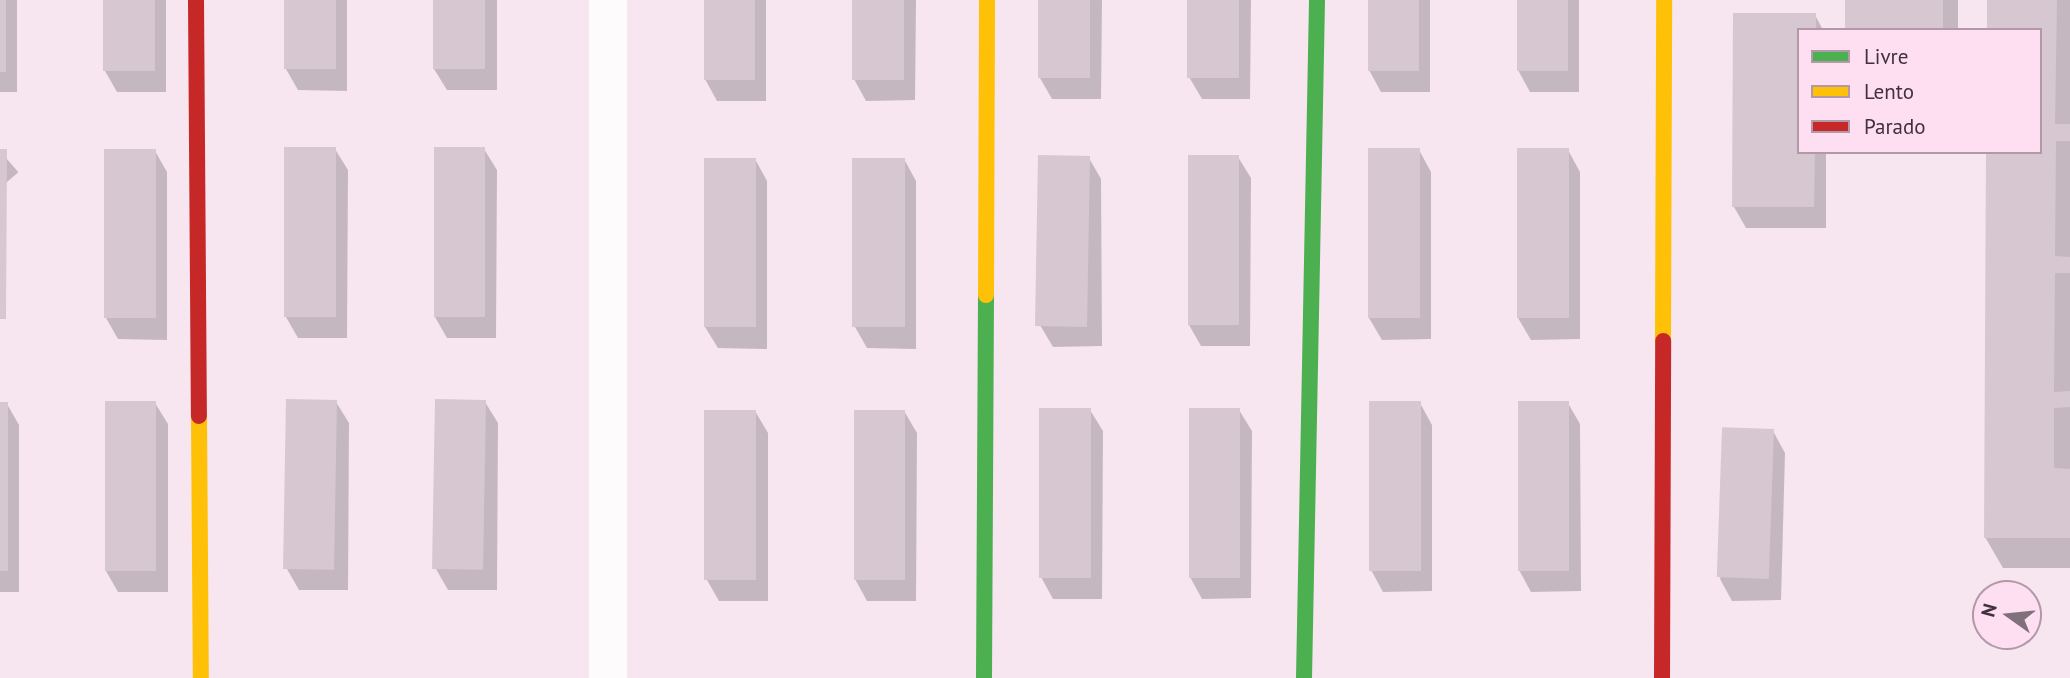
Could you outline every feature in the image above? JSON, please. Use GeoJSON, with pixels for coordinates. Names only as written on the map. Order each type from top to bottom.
{"type":"FeatureCollection","features":[{"type":"Feature","properties":{"kind":"street"},"geometry":{"type":"LineString","coordinates":[[196,0],[201,678]]}},
{"type":"Feature","properties":{"kind":"street"},"geometry":{"type":"LineString","coordinates":[[608,0],[608,678]]}},
{"type":"Feature","properties":{"kind":"street"},"geometry":{"type":"LineString","coordinates":[[984,678],[987,0]]}},
{"type":"Feature","properties":{"kind":"street"},"geometry":{"type":"LineString","coordinates":[[1304,678],[1317,0]]}},
{"type":"Feature","properties":{"kind":"street"},"geometry":{"type":"LineString","coordinates":[[1662,678],[1664,0]]}},
{"type":"Feature","properties":{"kind":"building"},"geometry":{"type":"Polygon","coordinates":[[[0,0],[6,0],[6,72],[0,72],[0,0]]]}},
{"type":"Feature","properties":{"kind":"building"},"geometry":{"type":"Polygon","coordinates":[[[103,0],[155,0],[155,71],[103,71],[103,0]]]}},
{"type":"Feature","properties":{"kind":"building"},"geometry":{"type":"Polygon","coordinates":[[[284,0],[336,0],[336,69],[284,69],[284,0]]]}},
{"type":"Feature","properties":{"kind":"building"},"geometry":{"type":"Polygon","coordinates":[[[433,0],[485,0],[485,69],[433,69],[433,0]]]}},
{"type":"Feature","properties":{"kind":"building"},"geometry":{"type":"Polygon","coordinates":[[[704,0],[755,0],[755,80],[704,80],[704,0]]]}},
{"type":"Feature","properties":{"kind":"building"},"geometry":{"type":"Polygon","coordinates":[[[852,0],[904,0],[904,80],[852,80],[852,0]]]}},
{"type":"Feature","properties":{"kind":"building"},"geometry":{"type":"Polygon","coordinates":[[[1038,0],[1090,0],[1090,78],[1038,78],[1038,0]]]}},
{"type":"Feature","properties":{"kind":"building"},"geometry":{"type":"Polygon","coordinates":[[[1187,0],[1239,0],[1239,78],[1187,78],[1187,0]]]}},
{"type":"Feature","properties":{"kind":"building"},"geometry":{"type":"Polygon","coordinates":[[[1368,0],[1419,0],[1419,71],[1368,71],[1368,0]]]}},
{"type":"Feature","properties":{"kind":"building"},"geometry":{"type":"Polygon","coordinates":[[[1517,0],[1568,0],[1568,71],[1517,71],[1517,0]]]}},
{"type":"Feature","properties":{"kind":"building"},"geometry":{"type":"Polygon","coordinates":[[[1845,0],[1943,0],[1943,28],[1845,28],[1845,0]]]}},
{"type":"Feature","properties":{"kind":"building"},"geometry":{"type":"Polygon","coordinates":[[[1987,0],[2057,0],[2055,124],[2070,124],[2070,141],[2056,141],[2055,256],[2070,257],[2070,273],[2055,273],[2054,392],[2070,391],[2070,407],[2054,408],[2054,468],[2070,469],[2070,538],[1984,538],[1986,154],[2042,154],[2042,28],[1987,28],[1987,0]]]}},
{"type":"Feature","properties":{"kind":"building"},"geometry":{"type":"Polygon","coordinates":[[[1733,13],[1816,13],[1816,28],[1797,28],[1797,154],[1815,154],[1814,207],[1732,207],[1733,13]]]}},
{"type":"Feature","properties":{"kind":"building"},"geometry":{"type":"Polygon","coordinates":[[[284,147],[336,147],[336,317],[284,317],[284,147]]]}},
{"type":"Feature","properties":{"kind":"building"},"geometry":{"type":"Polygon","coordinates":[[[434,147],[485,147],[485,317],[434,317],[434,147]]]}},
{"type":"Feature","properties":{"kind":"building"},"geometry":{"type":"Polygon","coordinates":[[[1368,148],[1420,148],[1420,318],[1368,318],[1368,148]]]}},
{"type":"Feature","properties":{"kind":"building"},"geometry":{"type":"Polygon","coordinates":[[[1517,148],[1569,148],[1569,318],[1517,318],[1517,148]]]}},
{"type":"Feature","properties":{"kind":"building"},"geometry":{"type":"Polygon","coordinates":[[[0,149],[7,149],[6,319],[0,319],[0,149]]]}},
{"type":"Feature","properties":{"kind":"building"},"geometry":{"type":"Polygon","coordinates":[[[104,149],[156,149],[156,318],[104,318],[104,149]]]}},
{"type":"Feature","properties":{"kind":"building"},"geometry":{"type":"Polygon","coordinates":[[[1038,155],[1090,156],[1087,327],[1035,326],[1038,155]]]}},
{"type":"Feature","properties":{"kind":"building"},"geometry":{"type":"Polygon","coordinates":[[[1188,155],[1239,155],[1239,325],[1188,325],[1188,155]]]}},
{"type":"Feature","properties":{"kind":"building"},"geometry":{"type":"Polygon","coordinates":[[[704,158],[756,158],[756,327],[704,327],[704,158]]]}},
{"type":"Feature","properties":{"kind":"building"},"geometry":{"type":"Polygon","coordinates":[[[852,158],[905,158],[905,327],[852,327],[852,158]]]}},
{"type":"Feature","properties":{"kind":"building"},"geometry":{"type":"Polygon","coordinates":[[[286,399],[337,400],[334,570],[283,569],[286,399]]]}},
{"type":"Feature","properties":{"kind":"building"},"geometry":{"type":"Polygon","coordinates":[[[435,399],[486,400],[483,570],[432,569],[435,399]]]}},
{"type":"Feature","properties":{"kind":"building"},"geometry":{"type":"Polygon","coordinates":[[[105,401],[156,401],[156,571],[105,571],[105,401]]]}},
{"type":"Feature","properties":{"kind":"building"},"geometry":{"type":"Polygon","coordinates":[[[1369,401],[1421,401],[1421,571],[1369,571],[1369,401]]]}},
{"type":"Feature","properties":{"kind":"building"},"geometry":{"type":"Polygon","coordinates":[[[1518,401],[1569,401],[1569,571],[1518,571],[1518,401]]]}},
{"type":"Feature","properties":{"kind":"building"},"geometry":{"type":"Polygon","coordinates":[[[0,402],[8,402],[8,571],[0,571],[0,402]]]}},
{"type":"Feature","properties":{"kind":"building"},"geometry":{"type":"Polygon","coordinates":[[[1039,408],[1091,408],[1091,578],[1039,578],[1039,408]]]}},
{"type":"Feature","properties":{"kind":"building"},"geometry":{"type":"Polygon","coordinates":[[[1189,408],[1240,408],[1240,578],[1189,578],[1189,408]]]}},
{"type":"Feature","properties":{"kind":"building"},"geometry":{"type":"Polygon","coordinates":[[[704,410],[756,410],[756,580],[704,580],[704,410]]]}},
{"type":"Feature","properties":{"kind":"building"},"geometry":{"type":"Polygon","coordinates":[[[854,410],[905,410],[905,580],[854,580],[854,410]]]}},
{"type":"Feature","properties":{"kind":"building"},"geometry":{"type":"Polygon","coordinates":[[[1722,427],[1774,429],[1769,579],[1717,577],[1722,427]]]}},
{"type":"Feature","properties":{"kind":"traffic: fast"},"geometry":{"type":"LineString","coordinates":[[1304,678],[1317,0]]}},
{"type":"Feature","properties":{"kind":"traffic: fast"},"geometry":{"type":"LineString","coordinates":[[984,678],[986,295]]}},
{"type":"Feature","properties":{"kind":"traffic: slow"},"geometry":{"type":"LineString","coordinates":[[986,295],[987,0]]}},
{"type":"Feature","properties":{"kind":"traffic: slow"},"geometry":{"type":"LineString","coordinates":[[1663,341],[1664,0]]}},
{"type":"Feature","properties":{"kind":"traffic: slow"},"geometry":{"type":"LineString","coordinates":[[199,416],[201,678]]}},
{"type":"Feature","properties":{"kind":"traffic: jam"},"geometry":{"type":"LineString","coordinates":[[196,0],[199,416]]}},
{"type":"Feature","properties":{"kind":"traffic: jam"},"geometry":{"type":"LineString","coordinates":[[1662,678],[1663,341]]}}]}
